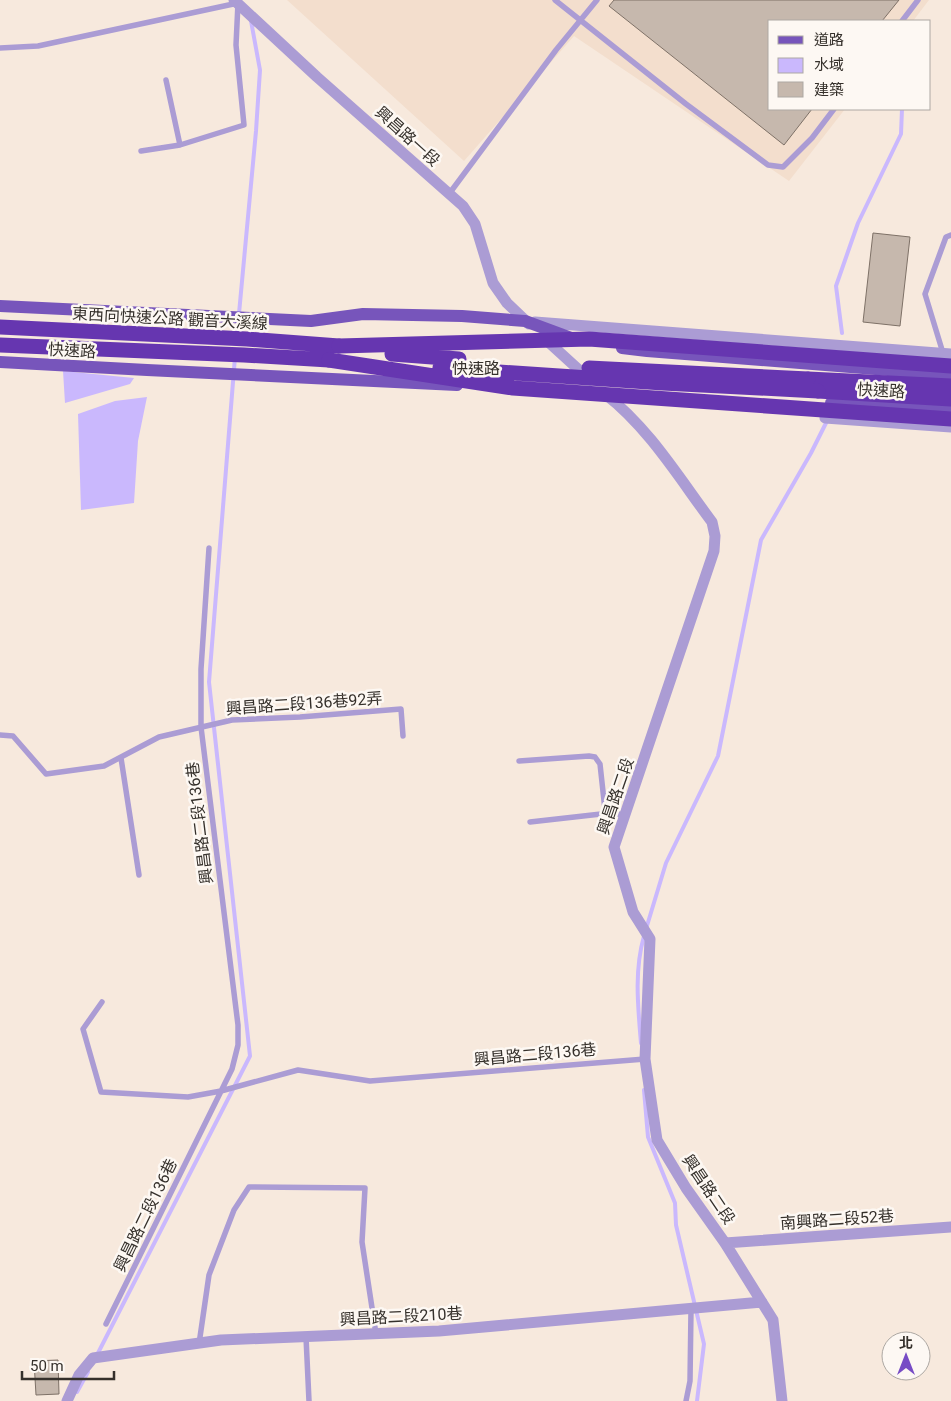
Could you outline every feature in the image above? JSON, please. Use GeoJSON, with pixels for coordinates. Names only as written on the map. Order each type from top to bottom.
{"type":"FeatureCollection","features":[{"type":"Feature","properties":{"kind":"highway","name":"東西向快速公路 觀音大溪線"},"geometry":{"type":"LineString","coordinates":[[0,327],[247,339],[339,346]]}},
{"type":"Feature","properties":{"kind":"highway"},"geometry":{"type":"LineString","coordinates":[[339,346],[589,339],[948,357]]}},
{"type":"Feature","properties":{"kind":"highway","name":"東西向快速公路 觀音大溪線"},"geometry":{"type":"LineString","coordinates":[[0,345],[328,360]]}},
{"type":"Feature","properties":{"kind":"highway"},"geometry":{"type":"LineString","coordinates":[[339,346],[378,352],[501,363],[813,385],[951,399]]}},
{"type":"Feature","properties":{"kind":"highway"},"geometry":{"type":"LineString","coordinates":[[328,360],[663,383],[951,386]]}},
{"type":"Feature","properties":{"kind":"highway"},"geometry":{"type":"LineString","coordinates":[[328,360],[513,388],[951,419]]}},
{"type":"Feature","properties":{"kind":"main road","name":"快速路"},"geometry":{"type":"LineString","coordinates":[[0,306],[311,321],[363,314],[462,316],[525,321],[583,343],[647,352],[951,375]]}},
{"type":"Feature","properties":{"kind":"main road","name":"快速路"},"geometry":{"type":"LineString","coordinates":[[0,362],[425,384],[515,385],[951,410]]}},
{"type":"Feature","properties":{"kind":"street","name":"興昌路一段"},"geometry":{"type":"LineString","coordinates":[[237,3],[317,77],[463,206],[475,224],[493,283],[507,303],[601,390]]}},
{"type":"Feature","properties":{"kind":"street","name":"快速路"},"geometry":{"type":"LineString","coordinates":[[525,321],[948,357]]}},
{"type":"Feature","properties":{"kind":"street","name":"興昌路二段"},"geometry":{"type":"LineString","coordinates":[[601,390],[616,402],[653,442],[712,522],[715,536],[714,551],[614,847],[633,912],[650,939],[645,1059],[657,1140],[686,1188],[726,1243],[773,1320],[782,1401]]}},
{"type":"Feature","properties":{"kind":"street","name":"快速路"},"geometry":{"type":"LineString","coordinates":[[616,402],[951,427]]}},
{"type":"Feature","properties":{"kind":"street","name":"南興路二段52巷"},"geometry":{"type":"LineString","coordinates":[[726,1243],[951,1227]]}},
{"type":"Feature","properties":{"kind":"street","name":"興昌路二段210巷"},"geometry":{"type":"LineString","coordinates":[[67,1401],[79,1375],[97,1357],[221,1340],[449,1330],[762,1302]]}},
{"type":"Feature","properties":{"kind":"lane"},"geometry":{"type":"LineString","coordinates":[[555,0],[686,104],[768,165],[783,167],[812,138],[833,110]]}},
{"type":"Feature","properties":{"kind":"lane"},"geometry":{"type":"LineString","coordinates":[[448,194],[556,50],[597,0]]}},
{"type":"Feature","properties":{"kind":"lane"},"geometry":{"type":"LineString","coordinates":[[903,20],[918,0]]}},
{"type":"Feature","properties":{"kind":"lane"},"geometry":{"type":"LineString","coordinates":[[0,48],[38,46],[237,3],[236,45],[244,125],[180,145],[141,151]]}},
{"type":"Feature","properties":{"kind":"lane"},"geometry":{"type":"LineString","coordinates":[[166,80],[180,145]]}},
{"type":"Feature","properties":{"kind":"lane"},"geometry":{"type":"LineString","coordinates":[[948,357],[925,294],[946,237],[951,234]]}},
{"type":"Feature","properties":{"kind":"lane","name":"興昌路二段136巷"},"geometry":{"type":"LineString","coordinates":[[106,1324],[232,1069],[238,1045],[238,1025],[201,728],[201,668],[209,548]]}},
{"type":"Feature","properties":{"kind":"lane","name":"興昌路二段136巷92弄"},"geometry":{"type":"LineString","coordinates":[[0,735],[13,736],[46,774],[104,766],[159,738],[232,720],[300,718],[402,709],[403,736]]}},
{"type":"Feature","properties":{"kind":"lane"},"geometry":{"type":"LineString","coordinates":[[519,761],[595,757],[600,764],[605,810]]}},
{"type":"Feature","properties":{"kind":"lane"},"geometry":{"type":"LineString","coordinates":[[121,758],[139,874]]}},
{"type":"Feature","properties":{"kind":"lane"},"geometry":{"type":"LineString","coordinates":[[605,810],[625,816]]}},
{"type":"Feature","properties":{"kind":"lane"},"geometry":{"type":"LineString","coordinates":[[530,822],[601,814],[605,810]]}},
{"type":"Feature","properties":{"kind":"lane","name":"興昌路二段136巷"},"geometry":{"type":"LineString","coordinates":[[102,1002],[83,1029],[101,1092],[188,1097],[221,1091],[298,1070],[370,1081],[645,1059]]}},
{"type":"Feature","properties":{"kind":"lane"},"geometry":{"type":"LineString","coordinates":[[199,1344],[209,1275],[234,1210],[249,1187],[365,1188],[362,1242],[376,1334]]}},
{"type":"Feature","properties":{"kind":"lane"},"geometry":{"type":"LineString","coordinates":[[686,1401],[690,1381],[694,1309]]}},
{"type":"Feature","properties":{"kind":"lane"},"geometry":{"type":"LineString","coordinates":[[306,1337],[309,1401]]}},
{"type":"Feature","properties":{"kind":"shaded area"},"geometry":{"type":"Polygon","coordinates":[[[287,0],[929,0],[914,20],[768,20],[768,110],[844,110],[789,181],[574,36],[464,161],[287,0]]]}},
{"type":"Feature","properties":{"kind":"water"},"geometry":{"type":"Polygon","coordinates":[[[63,371],[134,378],[130,384],[65,403],[63,371]]]}},
{"type":"Feature","properties":{"kind":"water"},"geometry":{"type":"Polygon","coordinates":[[[147,397],[138,441],[134,503],[81,510],[78,414],[115,401],[147,397]]]}},
{"type":"Feature","properties":{"kind":"building"},"geometry":{"type":"Polygon","coordinates":[[[614,0],[899,0],[883,20],[768,20],[768,110],[811,110],[784,145],[609,6],[614,0]]]}},
{"type":"Feature","properties":{"kind":"building"},"geometry":{"type":"Polygon","coordinates":[[[873,233],[910,237],[900,326],[863,322],[873,233]]]}},
{"type":"Feature","properties":{"kind":"building"},"geometry":{"type":"Polygon","coordinates":[[[58,1360],[59,1394],[36,1395],[34,1361],[58,1360]]]}},
{"type":"Feature","properties":{"kind":"waterway"},"geometry":{"type":"LineString","coordinates":[[237,335],[260,70],[251,21]]}},
{"type":"Feature","properties":{"kind":"waterway"},"geometry":{"type":"LineString","coordinates":[[842,333],[836,286],[858,223],[901,134],[902,110]]}},
{"type":"Feature","properties":{"kind":"waterway"},"geometry":{"type":"LineString","coordinates":[[97,1355],[250,1056],[209,682],[235,357]]}},
{"type":"Feature","properties":{"kind":"waterway"},"geometry":{"type":"LineString","coordinates":[[646,929],[666,863],[718,756],[761,540],[811,453],[827,421]]}},
{"type":"Feature","properties":{"kind":"waterway"},"geometry":{"type":"LineString","coordinates":[[641,1043],[638,976],[644,936]]}},
{"type":"Feature","properties":{"kind":"waterway"},"geometry":{"type":"LineString","coordinates":[[644,1090],[648,1137],[675,1203],[676,1225],[704,1344],[697,1401]]}},
{"type":"Feature","properties":{"kind":"waterway"},"geometry":{"type":"LineString","coordinates":[[77,1392],[88,1372]]}}]}
